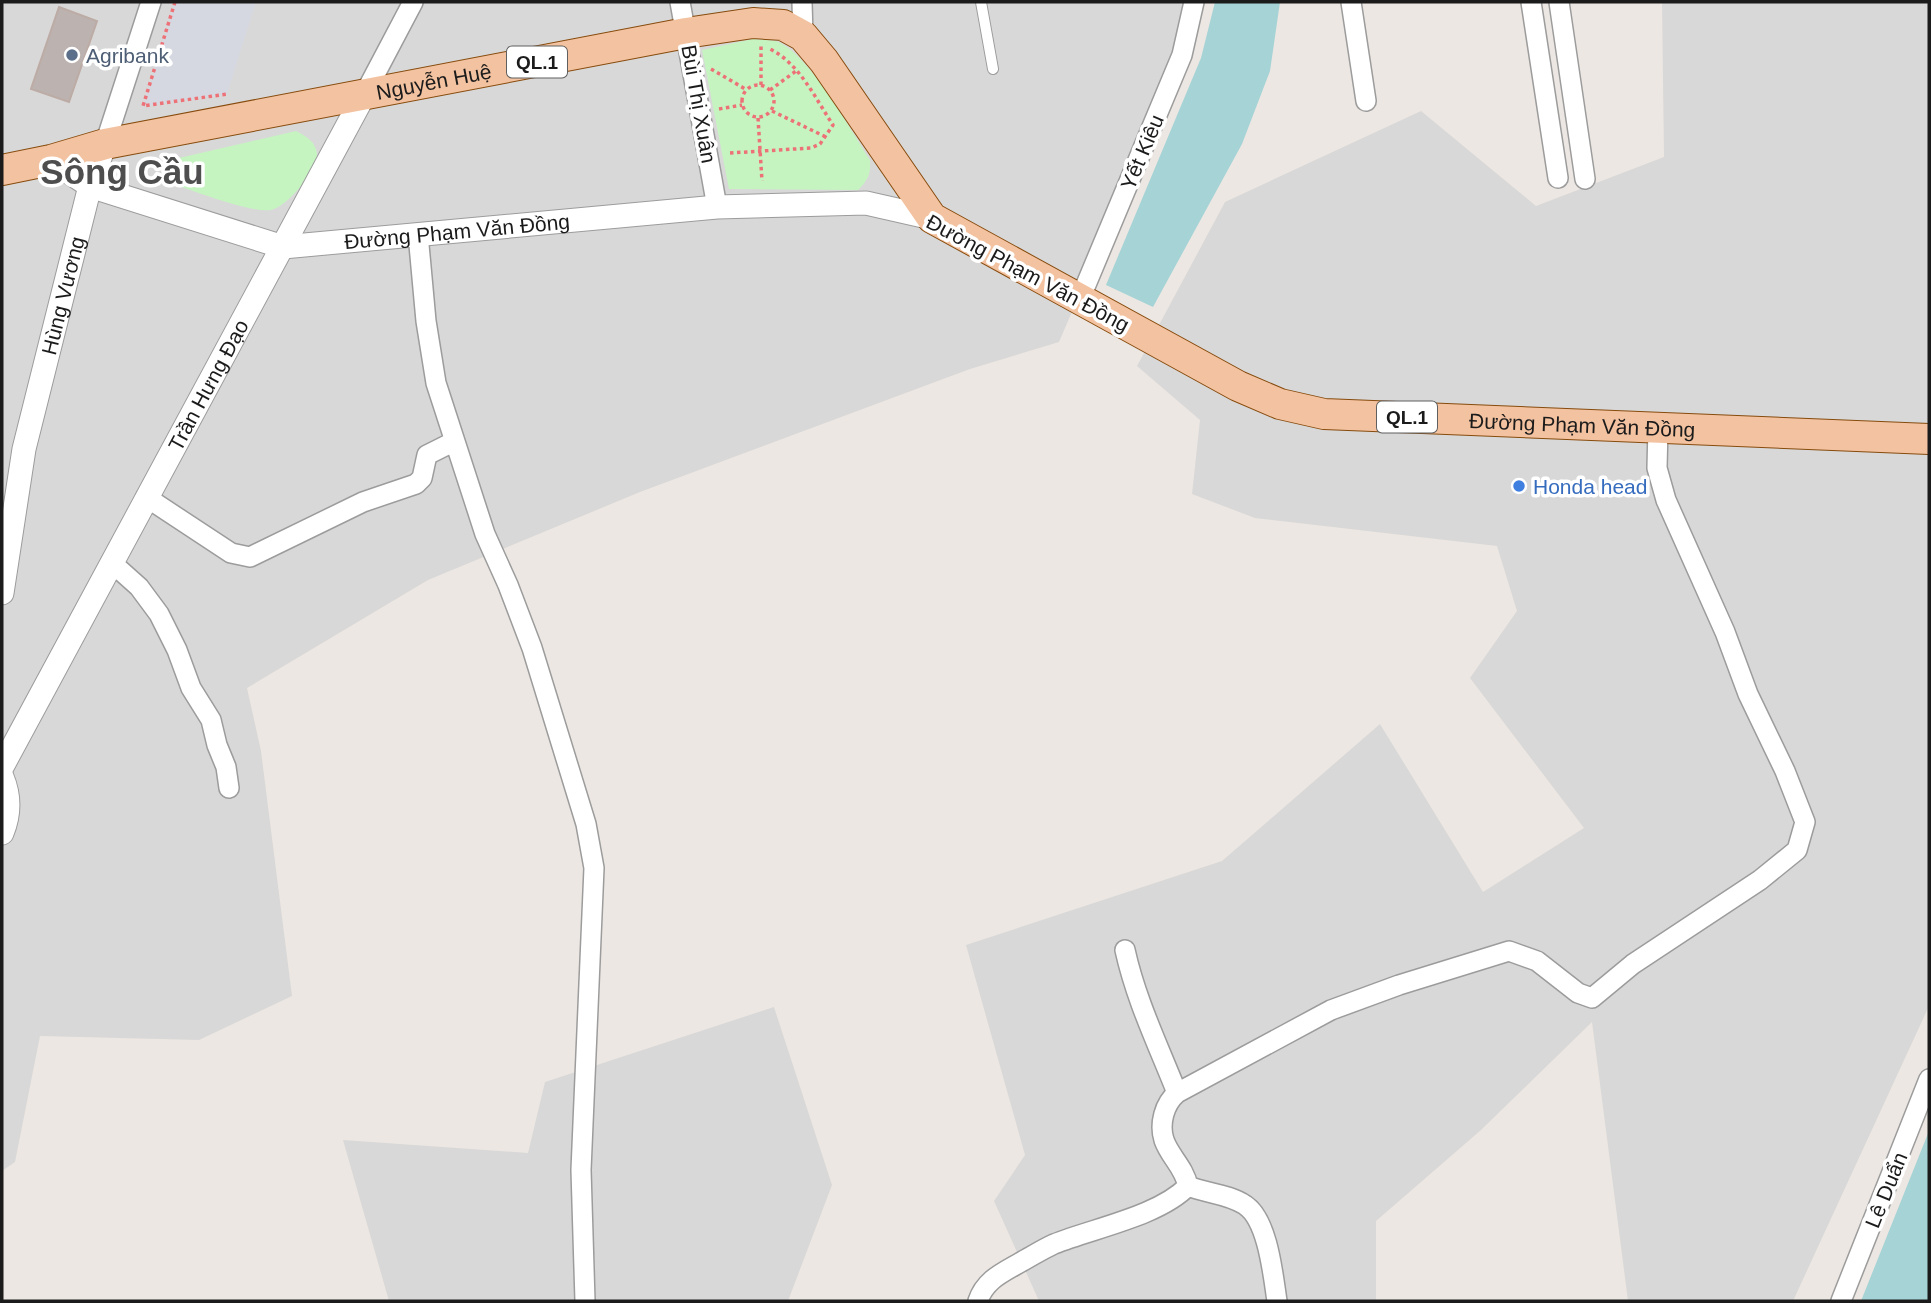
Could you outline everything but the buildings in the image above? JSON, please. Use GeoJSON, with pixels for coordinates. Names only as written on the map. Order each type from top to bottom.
{"type":"FeatureCollection","features":[{"type":"Feature","properties":{"kind":"main road","name":"Nguyễn Huệ"},"geometry":{"type":"LineString","coordinates":[[51,160],[106,144],[686,33],[753,23],[783,25],[803,36]]}},
{"type":"Feature","properties":{"kind":"main road","name":"QL.1"},"geometry":{"type":"LineString","coordinates":[[803,36],[824,61],[932,218]]}},
{"type":"Feature","properties":{"kind":"main road","name":"QL.1"},"geometry":{"type":"LineString","coordinates":[[2,170],[51,160]]}},
{"type":"Feature","properties":{"kind":"main road","name":"Đường Phạm Văn Đồng"},"geometry":{"type":"LineString","coordinates":[[932,218],[1238,386],[1280,404],[1324,414],[1929,439]]}},
{"type":"Feature","properties":{"kind":"street","name":"Hùng Vương"},"geometry":{"type":"LineString","coordinates":[[2,593],[24,449],[90,186],[151,2]]}},
{"type":"Feature","properties":{"kind":"street","name":"Trần Hưng Đạo"},"geometry":{"type":"LineString","coordinates":[[2,767],[413,2]]}},
{"type":"Feature","properties":{"kind":"street","name":"Bùi Thị Xuân"},"geometry":{"type":"LineString","coordinates":[[680,2],[717,206]]}},
{"type":"Feature","properties":{"kind":"street"},"geometry":{"type":"LineString","coordinates":[[802,2],[803,36]]}},
{"type":"Feature","properties":{"kind":"street","name":"Yết Kiêu"},"geometry":{"type":"LineString","coordinates":[[1080,299],[1182,55],[1194,2]]}},
{"type":"Feature","properties":{"kind":"street"},"geometry":{"type":"LineString","coordinates":[[1351,2],[1366,101]]}},
{"type":"Feature","properties":{"kind":"street"},"geometry":{"type":"LineString","coordinates":[[1531,2],[1558,178]]}},
{"type":"Feature","properties":{"kind":"street"},"geometry":{"type":"LineString","coordinates":[[1559,2],[1585,179]]}},
{"type":"Feature","properties":{"kind":"street","name":"Đường Phạm Văn Đồng"},"geometry":{"type":"LineString","coordinates":[[51,160],[90,186],[283,247],[717,206],[866,203],[932,218]]}},
{"type":"Feature","properties":{"kind":"street"},"geometry":{"type":"LineString","coordinates":[[418,234],[426,321],[436,383],[485,534],[532,648],[586,824],[594,868],[581,1170],[585,1301]]}},
{"type":"Feature","properties":{"kind":"street"},"geometry":{"type":"LineString","coordinates":[[1188,1185],[1185,1174],[1164,1141],[1164,1112],[1169,1100],[1177,1093],[1331,1010],[1399,985],[1509,951],[1537,961],[1578,993],[1592,998],[1633,964],[1760,880],[1797,850],[1805,822],[1666,500],[1657,468],[1658,427]]}},
{"type":"Feature","properties":{"kind":"street"},"geometry":{"type":"LineString","coordinates":[[146,496],[231,553],[250,557],[363,502],[416,484],[422,478],[427,454],[453,442]]}},
{"type":"Feature","properties":{"kind":"street"},"geometry":{"type":"LineString","coordinates":[[111,562],[139,587],[159,614],[177,650],[191,688],[211,720],[226,767],[229,788]]}},
{"type":"Feature","properties":{"kind":"street"},"geometry":{"type":"LineString","coordinates":[[2,777],[7,788],[9,805],[2,833]]}},
{"type":"Feature","properties":{"kind":"street"},"geometry":{"type":"LineString","coordinates":[[1125,950],[1141,1006],[1177,1093]]}},
{"type":"Feature","properties":{"kind":"street","name":"Lê Duẩn"},"geometry":{"type":"LineString","coordinates":[[1841,1301],[1929,1079]]}},
{"type":"Feature","properties":{"kind":"street"},"geometry":{"type":"LineString","coordinates":[[978,1301],[983,1288],[996,1276],[1052,1245],[1158,1207],[1178,1196],[1188,1185]]}},
{"type":"Feature","properties":{"kind":"street"},"geometry":{"type":"LineString","coordinates":[[1188,1185],[1244,1204],[1255,1214],[1272,1266],[1277,1301]]}},
{"type":"Feature","properties":{"kind":"lane"},"geometry":{"type":"LineString","coordinates":[[981,2],[993,69]]}},
{"type":"Feature","properties":{"kind":"path"},"geometry":{"type":"LineString","coordinates":[[175,2],[143,106],[227,94]]}},
{"type":"Feature","properties":{"kind":"path"},"geometry":{"type":"LineString","coordinates":[[761,44],[761,85]]}},
{"type":"Feature","properties":{"kind":"path"},"geometry":{"type":"LineString","coordinates":[[730,153],[811,148],[820,145],[833,125],[797,70],[780,54],[761,44],[748,47]]}},
{"type":"Feature","properties":{"kind":"path"},"geometry":{"type":"LineString","coordinates":[[711,69],[747,90],[761,85],[770,90],[775,100],[772,111],[758,118],[747,114],[742,105],[747,90]]}},
{"type":"Feature","properties":{"kind":"path"},"geometry":{"type":"LineString","coordinates":[[770,90],[797,70]]}},
{"type":"Feature","properties":{"kind":"path"},"geometry":{"type":"LineString","coordinates":[[719,109],[742,105]]}},
{"type":"Feature","properties":{"kind":"path"},"geometry":{"type":"LineString","coordinates":[[772,111],[826,137]]}},
{"type":"Feature","properties":{"kind":"path"},"geometry":{"type":"LineString","coordinates":[[758,118],[762,181]]}},
{"type":"Feature","properties":{"kind":"shaded area"},"geometry":{"type":"Polygon","coordinates":[[[2,2],[1194,2],[1182,55],[1059,342],[970,369],[640,492],[428,580],[247,688],[261,751],[292,996],[199,1040],[40,1036],[15,1162],[2,1171],[2,2]]]}},
{"type":"Feature","properties":{"kind":"shaded area"},"geometry":{"type":"Polygon","coordinates":[[[175,2],[256,2],[227,94],[143,106],[175,2]]]}},
{"type":"Feature","properties":{"kind":"shaded area"},"geometry":{"type":"Polygon","coordinates":[[[1662,2],[1929,2],[1929,1006],[1793,1301],[1628,1301],[1592,1022],[1481,1130],[1376,1221],[1376,1301],[1039,1301],[994,1201],[1025,1155],[966,945],[1222,861],[1380,724],[1483,892],[1584,828],[1470,678],[1517,611],[1497,546],[1255,518],[1192,494],[1200,420],[1137,366],[1225,202],[1421,111],[1536,206],[1664,157],[1662,2]]]}},
{"type":"Feature","properties":{"kind":"shaded area"},"geometry":{"type":"Polygon","coordinates":[[[774,1007],[832,1185],[788,1301],[389,1301],[343,1140],[528,1153],[545,1082],[774,1007]]]}},
{"type":"Feature","properties":{"kind":"green space"},"geometry":{"type":"Polygon","coordinates":[[[753,39],[775,41],[787,48],[801,59],[827,93],[870,160],[868,176],[858,190],[729,189],[702,50],[753,39]]]}},
{"type":"Feature","properties":{"kind":"green space"},"geometry":{"type":"Polygon","coordinates":[[[296,131],[313,143],[317,154],[316,161],[293,195],[271,210],[250,208],[208,196],[172,184],[164,175],[167,167],[179,158],[296,131]]]}},
{"type":"Feature","properties":{"kind":"water"},"geometry":{"type":"Polygon","coordinates":[[[1215,2],[1280,2],[1270,71],[1242,144],[1153,307],[1106,285],[1201,58],[1215,2]]]}},
{"type":"Feature","properties":{"kind":"water"},"geometry":{"type":"Polygon","coordinates":[[[1929,1131],[1929,1301],[1861,1301],[1929,1131]]]}},
{"type":"Feature","properties":{"kind":"place","name":"Agribank"},"geometry":{"type":"Point","coordinates":[72,55]}},
{"type":"Feature","properties":{"kind":"place","name":"Honda head"},"geometry":{"type":"Point","coordinates":[1519,486]}},
{"type":"Feature","properties":{"kind":"district","name":"Sông Cầu"},"geometry":{"type":"Point","coordinates":[122,171]}}]}
